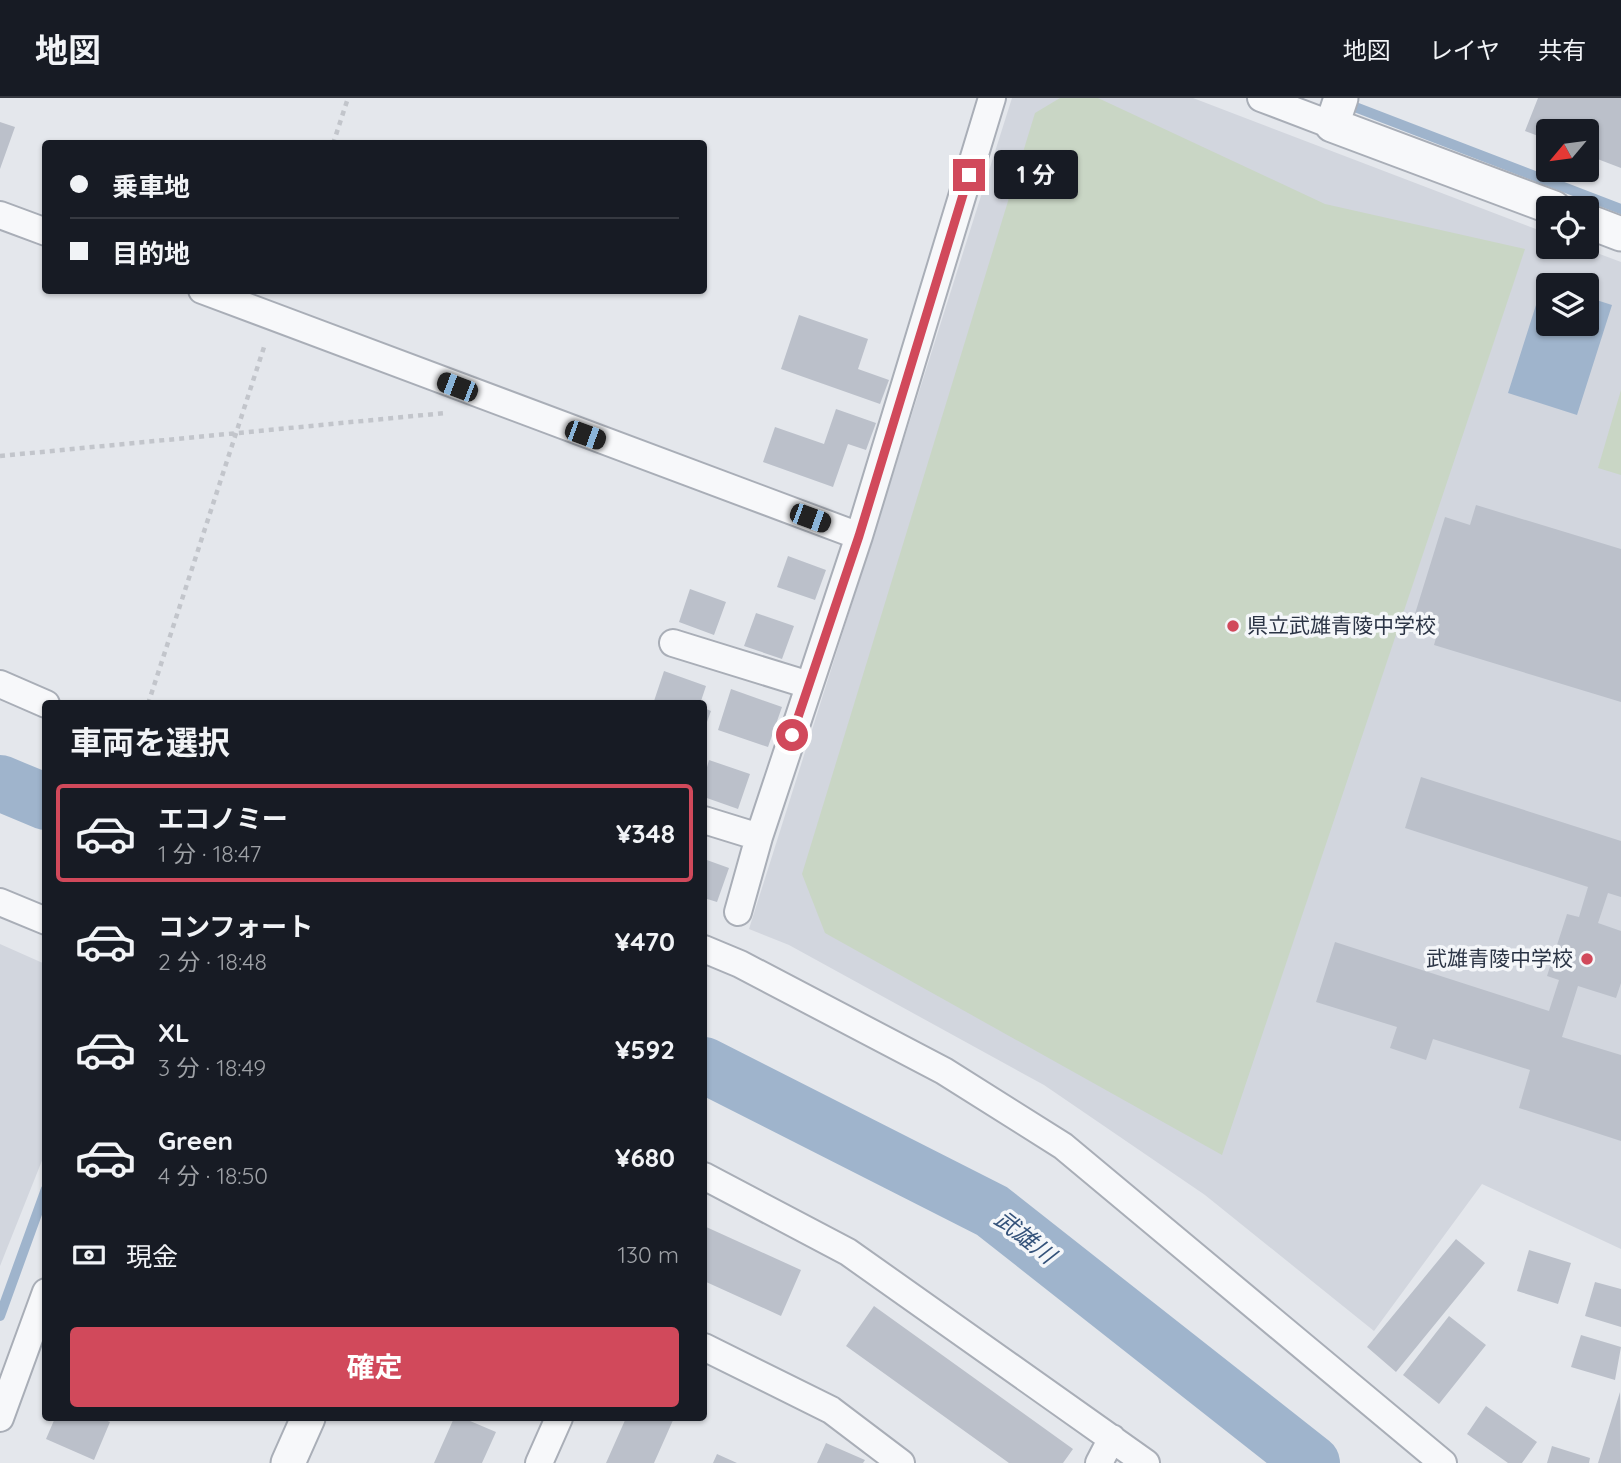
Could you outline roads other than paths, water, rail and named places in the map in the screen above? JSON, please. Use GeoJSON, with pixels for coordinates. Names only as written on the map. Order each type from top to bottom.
{"type":"FeatureCollection","features":[{"type":"Feature","properties":{"kind":"street"},"geometry":{"type":"LineString","coordinates":[[738,912],[759,837],[859,536],[992,98]]}},
{"type":"Feature","properties":{"kind":"street"},"geometry":{"type":"LineString","coordinates":[[1261,98],[1336,111],[1536,200]]}},
{"type":"Feature","properties":{"kind":"street"},"geometry":{"type":"LineString","coordinates":[[0,215],[42,231]]}},
{"type":"Feature","properties":{"kind":"street"},"geometry":{"type":"LineString","coordinates":[[1599,226],[1621,234]]}},
{"type":"Feature","properties":{"kind":"street"},"geometry":{"type":"LineString","coordinates":[[213,294],[859,536]]}},
{"type":"Feature","properties":{"kind":"street"},"geometry":{"type":"LineString","coordinates":[[673,643],[809,685]]}},
{"type":"Feature","properties":{"kind":"street"},"geometry":{"type":"LineString","coordinates":[[0,684],[42,702]]}},
{"type":"Feature","properties":{"kind":"street"},"geometry":{"type":"LineString","coordinates":[[707,821],[759,837]]}},
{"type":"Feature","properties":{"kind":"street"},"geometry":{"type":"LineString","coordinates":[[0,902],[42,919]]}},
{"type":"Feature","properties":{"kind":"street"},"geometry":{"type":"LineString","coordinates":[[707,950],[740,964],[944,1071],[1063,1146],[1443,1463]]}},
{"type":"Feature","properties":{"kind":"street"},"geometry":{"type":"LineString","coordinates":[[707,1178],[848,1252],[1146,1463]]}},
{"type":"Feature","properties":{"kind":"street"},"geometry":{"type":"LineString","coordinates":[[0,1419],[42,1303]]}},
{"type":"Feature","properties":{"kind":"street"},"geometry":{"type":"LineString","coordinates":[[707,1348],[831,1410],[901,1463]]}},
{"type":"Feature","properties":{"kind":"street"},"geometry":{"type":"LineString","coordinates":[[288,1463],[307,1421]]}},
{"type":"Feature","properties":{"kind":"street"},"geometry":{"type":"LineString","coordinates":[[539,1463],[558,1421]]}},
{"type":"Feature","properties":{"kind":"street"},"geometry":{"type":"LineString","coordinates":[[1099,1463],[1112,1437]]}},
{"type":"Feature","properties":{"kind":"water"},"geometry":{"type":"Polygon","coordinates":[[[1599,301],[1612,305],[1577,415],[1508,393],[1536,305],[1536,336],[1599,336],[1599,301]]]}},
{"type":"Feature","properties":{"kind":"waterway"},"geometry":{"type":"LineString","coordinates":[[1355,107],[1621,209]]}},
{"type":"Feature","properties":{"kind":"waterway","name":"武雄川"},"geometry":{"type":"LineString","coordinates":[[0,783],[42,800]]}},
{"type":"Feature","properties":{"kind":"waterway","name":"武雄川"},"geometry":{"type":"LineString","coordinates":[[707,1067],[992,1211],[1312,1463]]}},
{"type":"Feature","properties":{"kind":"waterway"},"geometry":{"type":"LineString","coordinates":[[0,1316],[42,1200]]}},
{"type":"Feature","properties":{"kind":"place","name":"県立武雄青陵中学校"},"geometry":{"type":"Point","coordinates":[1233,626]}},
{"type":"Feature","properties":{"kind":"place","name":"武雄青陵中学校"},"geometry":{"type":"Point","coordinates":[1587,959]}}]}
